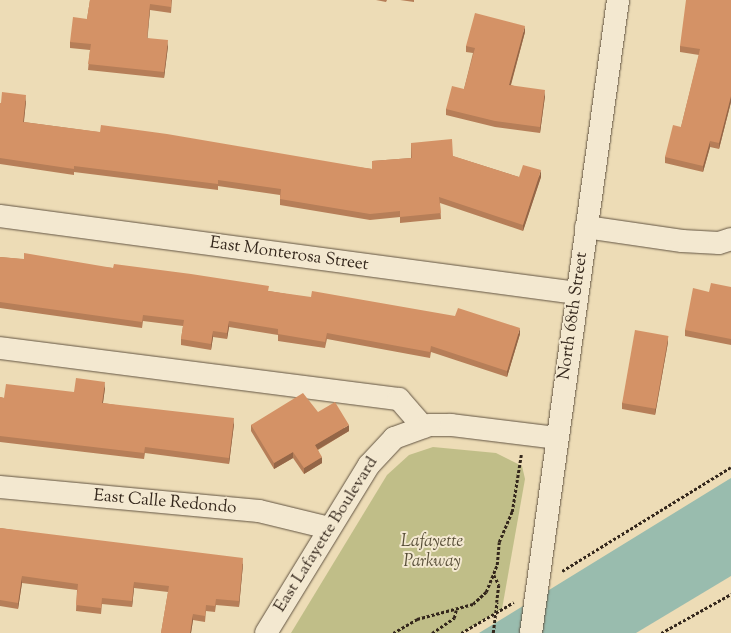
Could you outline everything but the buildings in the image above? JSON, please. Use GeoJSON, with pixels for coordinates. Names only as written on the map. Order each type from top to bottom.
{"type":"FeatureCollection","features":[{"type":"Feature","properties":{"kind":"street","name":"North 68th Street"},"geometry":{"type":"LineString","coordinates":[[531,633],[618,0]]}},
{"type":"Feature","properties":{"kind":"street","name":"East Monterosa Street"},"geometry":{"type":"LineString","coordinates":[[0,216],[577,293]]}},
{"type":"Feature","properties":{"kind":"street"},"geometry":{"type":"LineString","coordinates":[[586,227],[682,241],[719,243],[731,239]]}},
{"type":"Feature","properties":{"kind":"street"},"geometry":{"type":"LineString","coordinates":[[0,348],[399,399],[423,427]]}},
{"type":"Feature","properties":{"kind":"street","name":"East Lafayette Boulevard"},"geometry":{"type":"LineString","coordinates":[[266,633],[329,528],[384,446],[394,438],[423,427],[451,425],[557,438]]}},
{"type":"Feature","properties":{"kind":"street","name":"East Calle Redondo"},"geometry":{"type":"LineString","coordinates":[[0,488],[260,511],[329,528]]}},
{"type":"Feature","properties":{"kind":"path"},"geometry":{"type":"LineString","coordinates":[[394,633],[417,619],[456,610],[473,604],[486,592],[494,575],[499,542],[512,512],[526,433]]}},
{"type":"Feature","properties":{"kind":"path"},"geometry":{"type":"LineString","coordinates":[[559,573],[731,467]]}},
{"type":"Feature","properties":{"kind":"path"},"geometry":{"type":"LineString","coordinates":[[492,633],[499,585],[494,575]]}},
{"type":"Feature","properties":{"kind":"path"},"geometry":{"type":"LineString","coordinates":[[661,633],[731,594]]}},
{"type":"Feature","properties":{"kind":"path"},"geometry":{"type":"LineString","coordinates":[[461,633],[502,609]]}},
{"type":"Feature","properties":{"kind":"path"},"geometry":{"type":"LineString","coordinates":[[432,633],[454,618],[456,610]]}},
{"type":"Feature","properties":{"kind":"green space","name":"Lafayette Parkway"},"geometry":{"type":"Polygon","coordinates":[[[433,447],[496,453],[522,466],[525,479],[502,609],[461,633],[291,633],[387,475],[409,455],[433,447]]]}},
{"type":"Feature","properties":{"kind":"shaded area"},"geometry":{"type":"Polygon","coordinates":[[[731,478],[731,576],[636,633],[479,633],[731,478]]]}}]}
